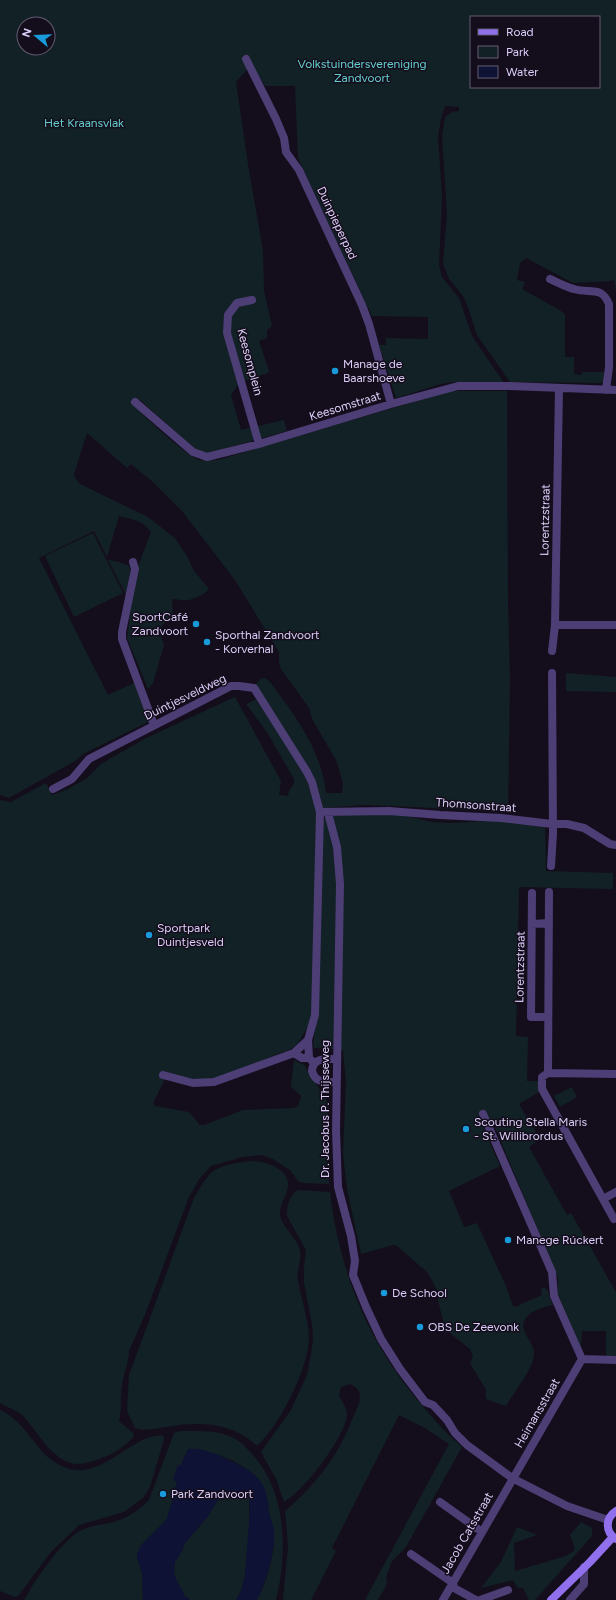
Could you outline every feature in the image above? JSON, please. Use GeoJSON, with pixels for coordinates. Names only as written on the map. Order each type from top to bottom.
{"type":"FeatureCollection","features":[{"type":"Feature","properties":{"kind":"main road"},"geometry":{"type":"LineString","coordinates":[[551,1600],[614,1538],[608,1528],[608,1520],[616,1511]]}},
{"type":"Feature","properties":{"kind":"street","name":"Duinpieperpad"},"geometry":{"type":"LineString","coordinates":[[246,59],[276,119],[284,138],[286,152],[299,170],[362,305],[369,324],[391,404]]}},
{"type":"Feature","properties":{"kind":"street"},"geometry":{"type":"LineString","coordinates":[[550,279],[574,290],[598,291],[606,297],[609,304],[609,367],[606,390]]}},
{"type":"Feature","properties":{"kind":"street","name":"Keesomplein"},"geometry":{"type":"LineString","coordinates":[[252,300],[237,303],[228,315],[228,333],[259,444]]}},
{"type":"Feature","properties":{"kind":"street","name":"Keesomstraat"},"geometry":{"type":"LineString","coordinates":[[135,402],[197,454],[207,457],[259,444],[391,404],[458,386],[616,390]]}},
{"type":"Feature","properties":{"kind":"street","name":"Lorentzstraat"},"geometry":{"type":"LineString","coordinates":[[552,651],[555,625],[559,388]]}},
{"type":"Feature","properties":{"kind":"street"},"geometry":{"type":"LineString","coordinates":[[134,562],[135,570],[122,632],[122,639],[154,725]]}},
{"type":"Feature","properties":{"kind":"street"},"geometry":{"type":"LineString","coordinates":[[555,625],[616,625]]}},
{"type":"Feature","properties":{"kind":"street"},"geometry":{"type":"LineString","coordinates":[[551,866],[552,673]]}},
{"type":"Feature","properties":{"kind":"street","name":"Duintjesveldweg"},"geometry":{"type":"LineString","coordinates":[[53,789],[72,779],[89,759],[230,686],[254,688],[307,772],[312,782],[320,812],[315,1015],[308,1040],[312,1061],[312,1071],[316,1079],[321,1081],[336,1082]]}},
{"type":"Feature","properties":{"kind":"street","name":"Thomsonstraat"},"geometry":{"type":"LineString","coordinates":[[328,813],[389,811],[567,824],[584,828],[610,844],[616,845]]}},
{"type":"Feature","properties":{"kind":"street"},"geometry":{"type":"LineString","coordinates":[[320,812],[328,813]]}},
{"type":"Feature","properties":{"kind":"street","name":"Dr. Jacobus P. Thijsseweg"},"geometry":{"type":"LineString","coordinates":[[328,813],[337,847],[340,884],[336,1082],[338,1187],[351,1236],[355,1261],[353,1275],[366,1308],[381,1339],[396,1363],[425,1402],[433,1405],[447,1420],[455,1433],[467,1445],[512,1478],[567,1506],[608,1520]]}},
{"type":"Feature","properties":{"kind":"street"},"geometry":{"type":"LineString","coordinates":[[548,1073],[550,892]]}},
{"type":"Feature","properties":{"kind":"street","name":"Lorentzstraat"},"geometry":{"type":"LineString","coordinates":[[532,893],[531,1017],[548,1017]]}},
{"type":"Feature","properties":{"kind":"street","name":"Lorentzstraat"},"geometry":{"type":"LineString","coordinates":[[532,924],[549,923]]}},
{"type":"Feature","properties":{"kind":"street"},"geometry":{"type":"LineString","coordinates":[[163,1075],[193,1083],[214,1082],[294,1053],[308,1040]]}},
{"type":"Feature","properties":{"kind":"street"},"geometry":{"type":"LineString","coordinates":[[294,1053],[302,1058],[312,1061],[337,1058]]}},
{"type":"Feature","properties":{"kind":"street"},"geometry":{"type":"LineString","coordinates":[[614,1219],[542,1089],[542,1077],[548,1073],[616,1074]]}},
{"type":"Feature","properties":{"kind":"street"},"geometry":{"type":"LineString","coordinates":[[483,1114],[552,1272],[554,1296],[582,1359],[616,1360]]}},
{"type":"Feature","properties":{"kind":"street"},"geometry":{"type":"LineString","coordinates":[[603,1199],[616,1192]]}},
{"type":"Feature","properties":{"kind":"street","name":"Heimansstraat"},"geometry":{"type":"LineString","coordinates":[[512,1478],[582,1359]]}},
{"type":"Feature","properties":{"kind":"street","name":"Jacob Catsstraat"},"geometry":{"type":"LineString","coordinates":[[443,1600],[512,1478]]}},
{"type":"Feature","properties":{"kind":"street"},"geometry":{"type":"LineString","coordinates":[[440,1502],[482,1532]]}},
{"type":"Feature","properties":{"kind":"street"},"geometry":{"type":"LineString","coordinates":[[410,1554],[453,1583],[454,1588],[476,1600]]}},
{"type":"Feature","properties":{"kind":"street"},"geometry":{"type":"LineString","coordinates":[[570,1600],[584,1584],[584,1567]]}},
{"type":"Feature","properties":{"kind":"street"},"geometry":{"type":"LineString","coordinates":[[480,1600],[508,1590]]}},
{"type":"Feature","properties":{"kind":"green space"},"geometry":{"type":"Polygon","coordinates":[[[0,0],[616,0],[616,290],[614,280],[573,283],[526,258],[520,263],[517,280],[525,282],[522,289],[561,311],[565,315],[565,357],[574,357],[574,374],[582,375],[582,372],[605,372],[605,383],[510,382],[477,335],[467,304],[463,296],[449,279],[443,264],[447,214],[442,136],[445,117],[452,112],[459,111],[459,107],[445,106],[438,136],[442,197],[439,265],[442,277],[459,298],[472,336],[504,383],[453,382],[441,384],[396,398],[379,345],[386,345],[386,338],[428,339],[428,317],[372,316],[298,158],[295,86],[265,86],[252,64],[236,82],[263,251],[264,291],[272,326],[267,330],[267,338],[259,341],[269,371],[268,373],[240,382],[231,395],[241,430],[284,420],[287,431],[205,453],[196,450],[140,400],[134,405],[155,426],[193,457],[199,460],[218,460],[450,391],[507,391],[508,604],[510,679],[508,812],[363,805],[322,807],[313,775],[255,685],[261,679],[265,678],[270,682],[306,734],[319,762],[326,793],[342,793],[343,783],[336,760],[312,719],[309,708],[281,669],[279,663],[279,652],[235,580],[182,511],[154,483],[131,464],[127,468],[87,433],[74,474],[75,478],[80,484],[148,517],[175,538],[187,556],[194,571],[209,589],[191,599],[172,599],[173,613],[160,628],[159,632],[164,645],[153,683],[148,689],[127,638],[136,572],[151,532],[148,528],[141,523],[119,516],[107,557],[94,531],[39,558],[108,695],[136,682],[150,721],[83,754],[75,761],[9,798],[0,795],[0,0]]]}},
{"type":"Feature","properties":{"kind":"green space"},"geometry":{"type":"Polygon","coordinates":[[[93,533],[123,593],[74,617],[45,556],[93,533]]]}},
{"type":"Feature","properties":{"kind":"green space"},"geometry":{"type":"Polygon","coordinates":[[[108,560],[129,566],[130,570],[126,595],[108,560]]]}},
{"type":"Feature","properties":{"kind":"green space"},"geometry":{"type":"Polygon","coordinates":[[[566,673],[616,677],[616,692],[566,691],[566,673]]]}},
{"type":"Feature","properties":{"kind":"green space","name":"Sportpark Duintjesveld"},"geometry":{"type":"Polygon","coordinates":[[[235,697],[281,781],[279,795],[288,796],[294,783],[294,779],[267,732],[246,704],[256,699],[305,774],[313,795],[316,811],[315,955],[311,1023],[299,1042],[292,1049],[214,1080],[165,1079],[153,1103],[155,1106],[189,1112],[200,1125],[204,1125],[243,1110],[294,1108],[298,1106],[301,1096],[291,1087],[294,1060],[304,1065],[328,1104],[327,1135],[329,1184],[304,1183],[298,1181],[290,1170],[273,1159],[262,1155],[242,1157],[211,1166],[200,1178],[189,1197],[146,1312],[129,1351],[121,1395],[119,1421],[133,1433],[134,1436],[122,1447],[104,1457],[83,1464],[69,1463],[61,1459],[47,1446],[24,1417],[0,1403],[0,800],[11,802],[46,783],[52,795],[66,790],[87,778],[101,764],[146,738],[235,697]]]}},
{"type":"Feature","properties":{"kind":"green space"},"geometry":{"type":"Polygon","coordinates":[[[384,813],[412,817],[431,822],[450,823],[509,820],[545,823],[546,871],[613,873],[613,889],[519,887],[516,1036],[528,1037],[527,1081],[541,1081],[541,1091],[519,1104],[540,1139],[529,1147],[567,1215],[571,1213],[616,1292],[616,1357],[606,1357],[606,1331],[582,1331],[581,1348],[558,1295],[558,1278],[495,1127],[481,1114],[478,1116],[500,1166],[449,1191],[464,1227],[477,1223],[506,1286],[513,1306],[515,1307],[542,1295],[541,1289],[544,1287],[548,1291],[553,1305],[532,1312],[523,1324],[524,1330],[534,1351],[533,1361],[506,1406],[486,1399],[486,1390],[470,1363],[473,1357],[470,1349],[450,1333],[443,1321],[438,1300],[438,1292],[428,1273],[397,1246],[393,1245],[361,1254],[347,1189],[343,1154],[346,1082],[343,1050],[322,1047],[314,1048],[314,1035],[318,1013],[322,823],[325,818],[329,816],[384,813]]]}},
{"type":"Feature","properties":{"kind":"green space"},"geometry":{"type":"Polygon","coordinates":[[[572,1087],[577,1097],[560,1107],[554,1096],[572,1087]]]}},
{"type":"Feature","properties":{"kind":"green space"},"geometry":{"type":"Polygon","coordinates":[[[253,1161],[271,1165],[282,1171],[286,1176],[288,1187],[281,1207],[280,1215],[283,1223],[300,1250],[298,1272],[299,1287],[309,1337],[308,1349],[304,1364],[292,1395],[267,1436],[258,1445],[247,1437],[236,1432],[214,1425],[190,1424],[147,1430],[135,1428],[127,1411],[129,1375],[194,1198],[210,1174],[216,1169],[227,1165],[253,1161]]]}},
{"type":"Feature","properties":{"kind":"green space"},"geometry":{"type":"Polygon","coordinates":[[[298,1190],[330,1192],[341,1253],[361,1309],[374,1335],[406,1386],[439,1425],[462,1447],[406,1547],[392,1561],[386,1577],[387,1584],[378,1600],[365,1600],[449,1444],[425,1428],[399,1415],[332,1548],[336,1551],[311,1600],[283,1600],[288,1546],[285,1511],[316,1481],[332,1459],[346,1434],[360,1400],[359,1391],[355,1387],[350,1384],[341,1387],[339,1396],[347,1413],[340,1434],[323,1462],[302,1487],[284,1502],[277,1481],[261,1452],[291,1410],[307,1375],[311,1355],[313,1340],[312,1324],[304,1283],[306,1250],[287,1216],[289,1201],[293,1194],[298,1190]]]}},
{"type":"Feature","properties":{"kind":"green space"},"geometry":{"type":"Polygon","coordinates":[[[0,1410],[10,1415],[48,1457],[56,1463],[68,1468],[79,1470],[89,1469],[99,1465],[144,1439],[163,1435],[164,1439],[150,1487],[143,1498],[124,1512],[79,1525],[50,1553],[19,1595],[15,1597],[0,1591],[0,1410]]]}},
{"type":"Feature","properties":{"kind":"green space"},"geometry":{"type":"Polygon","coordinates":[[[181,1431],[212,1432],[232,1437],[251,1453],[263,1468],[272,1485],[282,1523],[282,1562],[276,1600],[257,1600],[270,1567],[274,1541],[274,1533],[262,1483],[248,1470],[229,1459],[210,1452],[190,1449],[187,1451],[174,1480],[177,1482],[167,1519],[137,1557],[142,1574],[143,1600],[24,1600],[49,1562],[72,1537],[87,1528],[110,1523],[126,1517],[149,1500],[174,1433],[181,1431]]]}},
{"type":"Feature","properties":{"kind":"green space"},"geometry":{"type":"Polygon","coordinates":[[[239,1491],[244,1493],[249,1498],[249,1532],[245,1575],[241,1591],[236,1600],[190,1600],[185,1596],[176,1579],[174,1572],[175,1562],[185,1543],[208,1516],[217,1501],[225,1493],[239,1491]]]}},
{"type":"Feature","properties":{"kind":"green space"},"geometry":{"type":"Polygon","coordinates":[[[581,1522],[592,1528],[592,1536],[535,1600],[529,1600],[523,1588],[518,1588],[513,1580],[481,1588],[501,1562],[517,1527],[537,1535],[514,1543],[515,1571],[566,1556],[574,1551],[575,1549],[570,1535],[581,1522]]]}},
{"type":"Feature","properties":{"kind":"water"},"geometry":{"type":"Polygon","coordinates":[[[188,1449],[198,1449],[219,1455],[238,1464],[254,1475],[265,1489],[274,1532],[274,1539],[269,1567],[257,1600],[236,1600],[241,1591],[245,1575],[250,1509],[247,1494],[243,1492],[231,1491],[217,1501],[208,1516],[185,1543],[175,1562],[174,1572],[176,1579],[185,1596],[190,1600],[143,1600],[142,1574],[137,1554],[141,1545],[167,1519],[177,1482],[173,1480],[178,1465],[181,1465],[188,1449]]]}},
{"type":"Feature","properties":{"kind":"place","name":"Manage de Baarshoeve"},"geometry":{"type":"Point","coordinates":[335,371]}},
{"type":"Feature","properties":{"kind":"place","name":"SportCafé Zandvoort"},"geometry":{"type":"Point","coordinates":[196,624]}},
{"type":"Feature","properties":{"kind":"place","name":"Sporthal Zandvoort - Korverhal"},"geometry":{"type":"Point","coordinates":[207,642]}},
{"type":"Feature","properties":{"kind":"place","name":"Sportpark Duintjesveld"},"geometry":{"type":"Point","coordinates":[149,935]}},
{"type":"Feature","properties":{"kind":"place","name":"Scouting Stella Maris - St. Willibrordus"},"geometry":{"type":"Point","coordinates":[466,1129]}},
{"type":"Feature","properties":{"kind":"place","name":"Manege Rúckert"},"geometry":{"type":"Point","coordinates":[508,1240]}},
{"type":"Feature","properties":{"kind":"place","name":"De School"},"geometry":{"type":"Point","coordinates":[384,1293]}},
{"type":"Feature","properties":{"kind":"place","name":"OBS De Zeevonk"},"geometry":{"type":"Point","coordinates":[420,1327]}},
{"type":"Feature","properties":{"kind":"place","name":"Park Zandvoort"},"geometry":{"type":"Point","coordinates":[163,1494]}},
{"type":"Feature","properties":{"kind":"park label","name":"Volkstuindersvereniging Zandvoort"},"geometry":{"type":"Point","coordinates":[362,71]}},
{"type":"Feature","properties":{"kind":"park label","name":"Het Kraansvlak"},"geometry":{"type":"Point","coordinates":[84,123]}}]}
